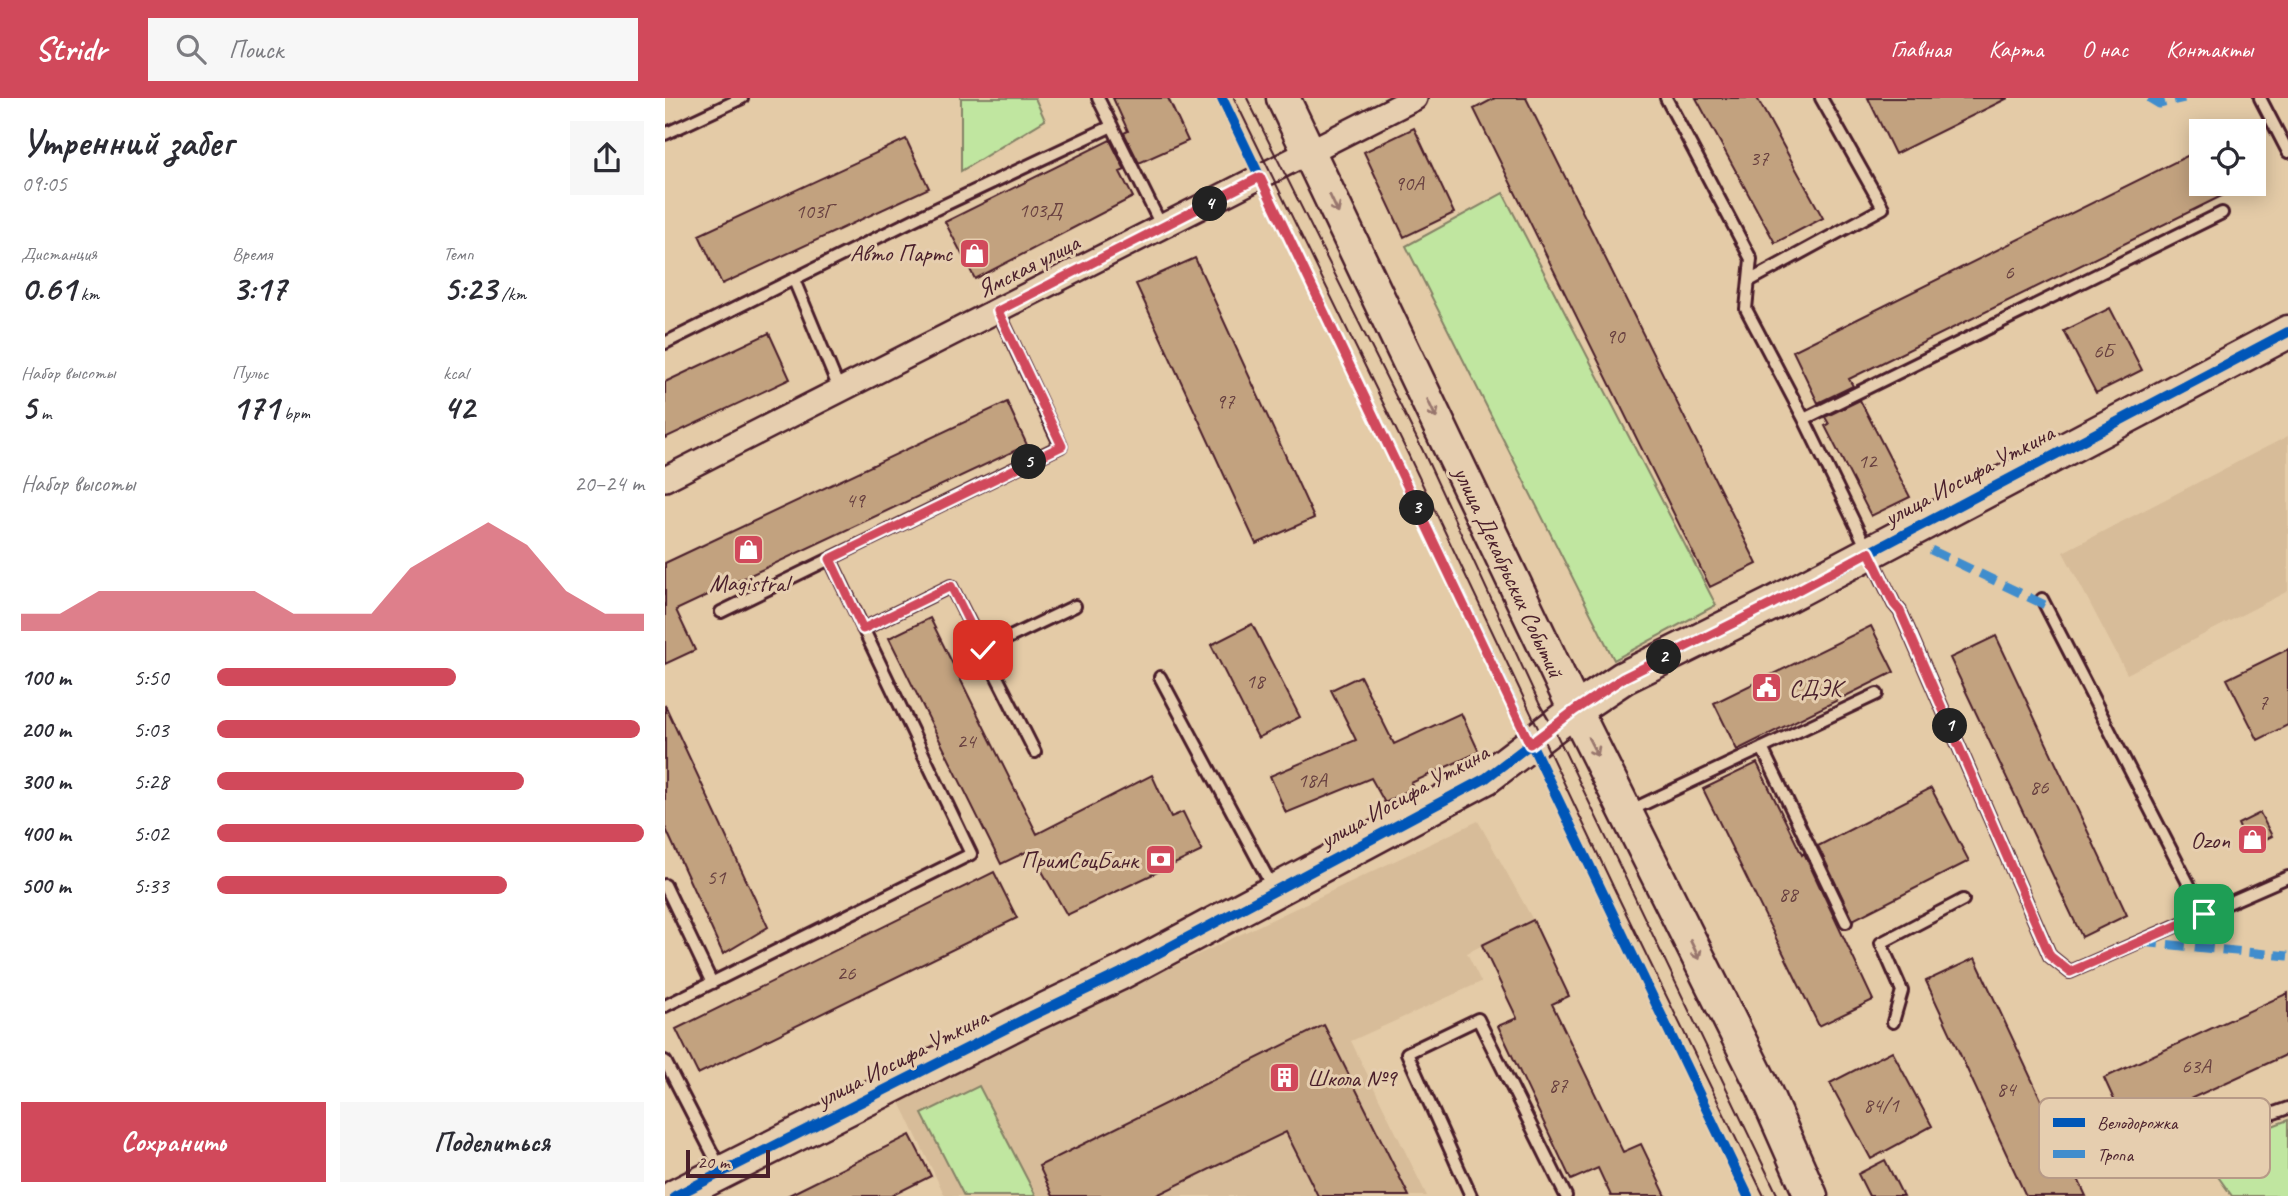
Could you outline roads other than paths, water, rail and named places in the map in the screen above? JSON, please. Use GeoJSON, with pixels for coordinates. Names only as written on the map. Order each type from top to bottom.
{"type":"FeatureCollection","features":[{"type":"Feature","properties":{"kind":"street","name":"улица Декабрьских Событий"},"geometry":{"type":"LineString","coordinates":[[1283,98],[1575,710],[1763,1087],[1811,1196]]}},
{"type":"Feature","properties":{"kind":"street","name":"Ямская улица"},"geometry":{"type":"LineString","coordinates":[[665,479],[1415,98]]}},
{"type":"Feature","properties":{"kind":"street","name":"улица Иосифа Уткина"},"geometry":{"type":"LineString","coordinates":[[675,1196],[1121,973],[1486,778],[1575,710],[1623,678],[1772,604],[2288,332]]}},
{"type":"Feature","properties":{"kind":"lane"},"geometry":{"type":"LineString","coordinates":[[665,134],[742,98]]}},
{"type":"Feature","properties":{"kind":"lane"},"geometry":{"type":"LineString","coordinates":[[1098,98],[1162,228]]}},
{"type":"Feature","properties":{"kind":"lane"},"geometry":{"type":"LineString","coordinates":[[1666,98],[1751,259],[1746,309],[1906,623],[2050,956],[2070,972],[2288,877]]}},
{"type":"Feature","properties":{"kind":"lane"},"geometry":{"type":"LineString","coordinates":[[1749,281],[1883,208],[1821,98]]}},
{"type":"Feature","properties":{"kind":"lane"},"geometry":{"type":"LineString","coordinates":[[2260,98],[2288,152]]}},
{"type":"Feature","properties":{"kind":"lane"},"geometry":{"type":"LineString","coordinates":[[665,343],[919,217],[1112,126]]}},
{"type":"Feature","properties":{"kind":"lane"},"geometry":{"type":"LineString","coordinates":[[1804,419],[2222,213]]}},
{"type":"Feature","properties":{"kind":"lane"},"geometry":{"type":"LineString","coordinates":[[794,280],[840,391]]}},
{"type":"Feature","properties":{"kind":"lane"},"geometry":{"type":"LineString","coordinates":[[721,612],[1062,446],[998,311]]}},
{"type":"Feature","properties":{"kind":"lane"},"geometry":{"type":"LineString","coordinates":[[665,1006],[971,854],[830,559]]}},
{"type":"Feature","properties":{"kind":"lane"},"geometry":{"type":"LineString","coordinates":[[863,629],[951,586],[1035,752]]}},
{"type":"Feature","properties":{"kind":"lane"},"geometry":{"type":"LineString","coordinates":[[2042,599],[2204,914]]}},
{"type":"Feature","properties":{"kind":"lane"},"geometry":{"type":"LineString","coordinates":[[983,650],[1075,606]]}},
{"type":"Feature","properties":{"kind":"lane"},"geometry":{"type":"LineString","coordinates":[[1160,677],[1274,891]]}},
{"type":"Feature","properties":{"kind":"lane"},"geometry":{"type":"LineString","coordinates":[[1626,812],[1877,695]]}},
{"type":"Feature","properties":{"kind":"lane"},"geometry":{"type":"LineString","coordinates":[[1762,748],[1846,922]]}},
{"type":"Feature","properties":{"kind":"lane"},"geometry":{"type":"LineString","coordinates":[[665,885],[712,983]]}},
{"type":"Feature","properties":{"kind":"lane"},"geometry":{"type":"LineString","coordinates":[[1893,1021],[1902,991],[1881,943],[1963,900]]}},
{"type":"Feature","properties":{"kind":"lane"},"geometry":{"type":"LineString","coordinates":[[1471,1196],[1407,1053],[1478,1019],[1566,1196]]}},
{"type":"Feature","properties":{"kind":"lane"},"geometry":{"type":"LineString","coordinates":[[665,1060],[722,1172]]}},
{"type":"Feature","properties":{"kind":"lane"},"geometry":{"type":"LineString","coordinates":[[2270,1114],[2288,1108]]}},
{"type":"Feature","properties":{"kind":"tram line"},"geometry":{"type":"LineString","coordinates":[[1234,98],[1764,1196]]}},
{"type":"Feature","properties":{"kind":"tram line"},"geometry":{"type":"LineString","coordinates":[[1247,98],[1423,451],[1539,703],[1553,727],[1778,1196]]}},
{"type":"Feature","properties":{"kind":"place","name":"Авто Партс"},"geometry":{"type":"Point","coordinates":[975,253]}},
{"type":"Feature","properties":{"kind":"place","name":"Magistral"},"geometry":{"type":"Point","coordinates":[749,549]}},
{"type":"Feature","properties":{"kind":"place","name":"СДЭК"},"geometry":{"type":"Point","coordinates":[1766,688]}},
{"type":"Feature","properties":{"kind":"place","name":"Ozon"},"geometry":{"type":"Point","coordinates":[2253,840]}},
{"type":"Feature","properties":{"kind":"place","name":"ПримСоцБанк"},"geometry":{"type":"Point","coordinates":[1161,860]}},
{"type":"Feature","properties":{"kind":"place","name":"Школа №9"},"geometry":{"type":"Point","coordinates":[1284,1078]}}]}
